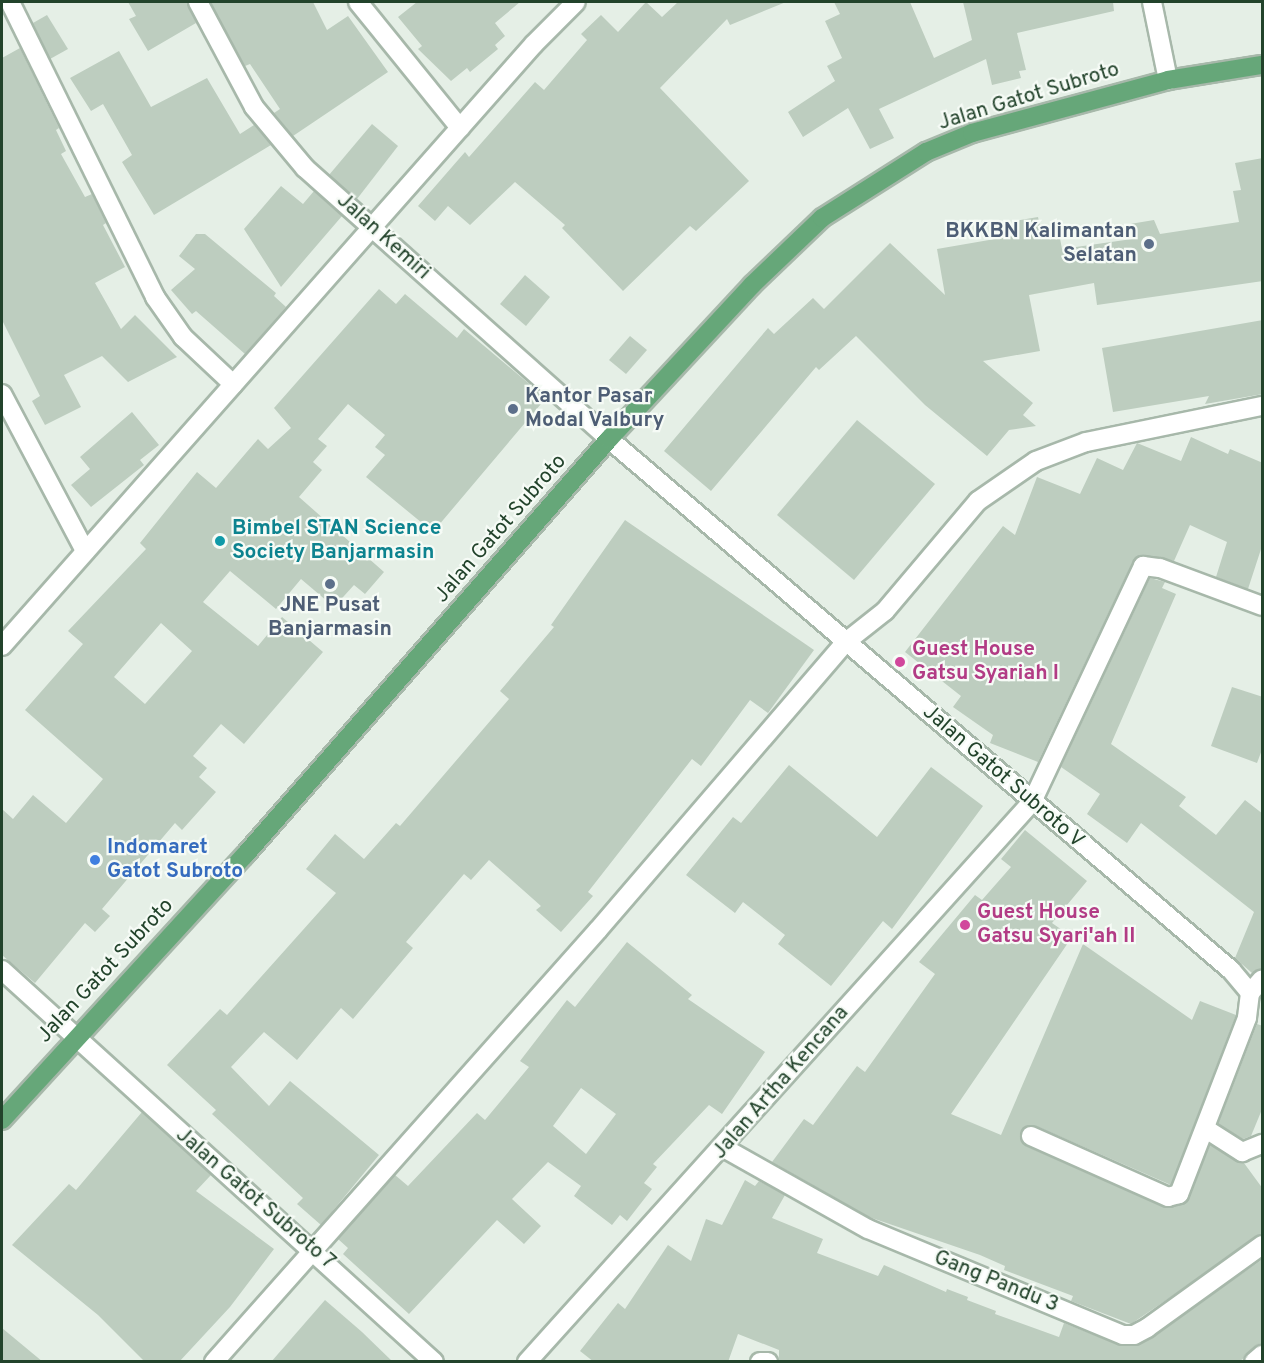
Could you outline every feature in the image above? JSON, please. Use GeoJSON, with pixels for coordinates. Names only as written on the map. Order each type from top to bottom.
{"type":"FeatureCollection","features":[{"type":"Feature","properties":{"kind":"main road","name":"Jalan Gatot Subroto"},"geometry":{"type":"LineString","coordinates":[[2,1120],[75,1036],[244,855],[609,439],[752,285],[822,218],[926,152],[972,133],[1168,80],[1263,65]]}},
{"type":"Feature","properties":{"kind":"street"},"geometry":{"type":"LineString","coordinates":[[10,2],[155,297],[183,338],[233,384]]}},
{"type":"Feature","properties":{"kind":"street","name":"Jalan Kemiri"},"geometry":{"type":"LineString","coordinates":[[198,2],[254,107],[281,142],[372,228],[609,439]]}},
{"type":"Feature","properties":{"kind":"street"},"geometry":{"type":"LineString","coordinates":[[358,2],[460,128]]}},
{"type":"Feature","properties":{"kind":"street"},"geometry":{"type":"LineString","coordinates":[[2,646],[460,128],[576,2]]}},
{"type":"Feature","properties":{"kind":"street"},"geometry":{"type":"LineString","coordinates":[[1152,2],[1168,80]]}},
{"type":"Feature","properties":{"kind":"street"},"geometry":{"type":"LineString","coordinates":[[2,394],[85,551]]}},
{"type":"Feature","properties":{"kind":"street"},"geometry":{"type":"LineString","coordinates":[[214,1362],[315,1250],[847,641],[885,611],[978,501],[1036,461],[1086,442],[1263,406]]}},
{"type":"Feature","properties":{"kind":"street","name":"Jalan Gatot Subroto V"},"geometry":{"type":"LineString","coordinates":[[609,439],[1231,970],[1251,998]]}},
{"type":"Feature","properties":{"kind":"street","name":"Jalan Artha Kencana"},"geometry":{"type":"LineString","coordinates":[[528,1362],[724,1148],[950,890],[1032,802],[1143,566],[1160,568],[1263,606]]}},
{"type":"Feature","properties":{"kind":"street","name":"Jalan Gatot Subroto 7"},"geometry":{"type":"LineString","coordinates":[[2,970],[207,1159],[315,1250],[434,1362]]}},
{"type":"Feature","properties":{"kind":"street"},"geometry":{"type":"LineString","coordinates":[[1031,1137],[1174,1197],[1185,1186],[1251,998],[1263,979]]}},
{"type":"Feature","properties":{"kind":"street"},"geometry":{"type":"LineString","coordinates":[[1206,1129],[1242,1152],[1263,1144]]}},
{"type":"Feature","properties":{"kind":"street","name":"Gang Pandu 3"},"geometry":{"type":"LineString","coordinates":[[724,1148],[868,1229],[1123,1335],[1134,1335],[1147,1328],[1263,1245]]}},
{"type":"Feature","properties":{"kind":"street"},"geometry":{"type":"LineString","coordinates":[[1254,1362],[1263,1355]]}},
{"type":"Feature","properties":{"kind":"street"},"geometry":{"type":"LineString","coordinates":[[760,1362],[768,1362]]}},
{"type":"Feature","properties":{"kind":"building"},"geometry":{"type":"Polygon","coordinates":[[[128,2],[187,2],[196,23],[148,51],[129,19],[136,16],[128,2]]]}},
{"type":"Feature","properties":{"kind":"building"},"geometry":{"type":"Polygon","coordinates":[[[210,2],[313,2],[327,30],[348,16],[388,72],[293,136],[274,113],[280,109],[250,64],[245,66],[210,2]]]}},
{"type":"Feature","properties":{"kind":"building"},"geometry":{"type":"Polygon","coordinates":[[[417,2],[520,2],[495,23],[505,36],[495,45],[498,49],[470,72],[467,68],[451,81],[418,49],[422,46],[398,17],[417,2]]]}},
{"type":"Feature","properties":{"kind":"building"},"geometry":{"type":"Polygon","coordinates":[[[646,2],[662,17],[678,2],[786,2],[730,25],[727,19],[660,88],[749,181],[696,231],[690,226],[623,291],[562,228],[565,225],[515,182],[470,225],[448,206],[435,221],[418,206],[465,152],[469,157],[535,82],[544,90],[587,40],[581,34],[601,15],[618,32],[646,2]]]}},
{"type":"Feature","properties":{"kind":"building"},"geometry":{"type":"Polygon","coordinates":[[[834,2],[910,2],[934,58],[972,40],[963,2],[1113,2],[1114,11],[1017,33],[1026,70],[1019,71],[1021,78],[992,85],[986,59],[879,109],[894,138],[870,149],[848,108],[803,137],[788,112],[835,81],[827,66],[842,58],[825,21],[840,14],[834,2]]]}},
{"type":"Feature","properties":{"kind":"building"},"geometry":{"type":"Polygon","coordinates":[[[47,15],[68,49],[50,59],[33,23],[47,15]]]}},
{"type":"Feature","properties":{"kind":"building"},"geometry":{"type":"Polygon","coordinates":[[[20,48],[59,128],[56,130],[66,151],[61,154],[85,197],[92,194],[106,223],[103,225],[125,267],[95,283],[121,329],[135,315],[177,357],[128,382],[102,356],[64,375],[81,407],[45,425],[32,401],[40,396],[2,320],[2,58],[20,48]]]}},
{"type":"Feature","properties":{"kind":"building"},"geometry":{"type":"Polygon","coordinates":[[[119,51],[151,107],[207,78],[240,134],[254,125],[271,145],[154,215],[122,162],[132,155],[103,104],[91,111],[70,78],[119,51]]]}},
{"type":"Feature","properties":{"kind":"building"},"geometry":{"type":"Polygon","coordinates":[[[372,124],[398,146],[357,199],[329,175],[372,124]]]}},
{"type":"Feature","properties":{"kind":"building"},"geometry":{"type":"Polygon","coordinates":[[[1263,158],[1263,281],[1097,305],[1094,283],[1029,295],[1040,351],[983,361],[1033,403],[1023,415],[1036,426],[1009,430],[987,456],[925,405],[856,336],[819,370],[816,367],[711,491],[664,451],[768,328],[774,334],[813,298],[824,309],[890,243],[945,295],[937,249],[1018,235],[1015,221],[1038,217],[1041,231],[1058,228],[1062,249],[1132,239],[1130,224],[1154,220],[1160,234],[1239,222],[1233,191],[1241,190],[1235,163],[1263,158]]]}},
{"type":"Feature","properties":{"kind":"building"},"geometry":{"type":"Polygon","coordinates":[[[281,186],[303,204],[314,191],[342,216],[281,287],[244,229],[281,186]]]}},
{"type":"Feature","properties":{"kind":"building"},"geometry":{"type":"Polygon","coordinates":[[[196,234],[205,234],[276,293],[274,296],[286,307],[245,354],[196,311],[192,314],[171,290],[195,269],[179,256],[196,234]]]}},
{"type":"Feature","properties":{"kind":"building"},"geometry":{"type":"Polygon","coordinates":[[[525,275],[550,297],[526,326],[500,304],[525,275]]]}},
{"type":"Feature","properties":{"kind":"building"},"geometry":{"type":"Polygon","coordinates":[[[379,289],[396,304],[405,294],[457,338],[464,329],[546,398],[433,532],[366,477],[385,455],[375,447],[385,435],[348,404],[318,439],[327,446],[313,462],[322,470],[299,497],[384,572],[365,594],[354,585],[334,607],[301,579],[276,609],[230,571],[203,602],[258,646],[282,617],[323,652],[244,744],[221,724],[193,756],[207,768],[199,777],[216,792],[182,830],[175,823],[102,909],[110,916],[95,932],[85,923],[35,983],[2,955],[2,809],[13,819],[33,795],[66,823],[103,779],[25,710],[83,644],[68,631],[146,549],[140,543],[197,472],[216,488],[258,439],[268,449],[291,428],[274,408],[379,289]],[[161,623],[114,677],[145,704],[192,651],[161,623]]]}},
{"type":"Feature","properties":{"kind":"building"},"geometry":{"type":"Polygon","coordinates":[[[1263,320],[1263,394],[1205,404],[1209,396],[1113,412],[1102,348],[1263,320]]]}},
{"type":"Feature","properties":{"kind":"building"},"geometry":{"type":"Polygon","coordinates":[[[630,336],[647,350],[626,374],[609,360],[630,336]]]}},
{"type":"Feature","properties":{"kind":"building"},"geometry":{"type":"Polygon","coordinates":[[[132,412],[159,445],[140,460],[144,465],[91,507],[71,485],[90,469],[80,457],[132,412]]]}},
{"type":"Feature","properties":{"kind":"building"},"geometry":{"type":"Polygon","coordinates":[[[857,420],[935,484],[854,580],[777,515],[857,420]]]}},
{"type":"Feature","properties":{"kind":"building"},"geometry":{"type":"Polygon","coordinates":[[[1191,437],[1228,454],[1230,449],[1263,463],[1263,543],[1248,589],[1216,577],[1227,542],[1190,525],[1174,561],[1144,555],[1133,561],[1038,762],[990,743],[993,735],[953,707],[961,696],[905,652],[1003,526],[1015,535],[1037,477],[1080,494],[1097,458],[1123,470],[1137,443],[1181,461],[1191,437]]]}},
{"type":"Feature","properties":{"kind":"building"},"geometry":{"type":"Polygon","coordinates":[[[625,520],[814,650],[768,713],[750,700],[701,766],[692,759],[588,892],[593,896],[561,932],[536,910],[541,906],[489,860],[471,880],[464,874],[406,942],[413,948],[353,1019],[341,1008],[297,1060],[264,1032],[231,1067],[269,1106],[290,1081],[379,1155],[321,1225],[297,1204],[303,1198],[212,1114],[216,1110],[167,1065],[220,1009],[227,1015],[336,893],[306,869],[335,834],[364,859],[396,823],[400,826],[509,699],[500,691],[554,627],[551,625],[625,520]]]}},
{"type":"Feature","properties":{"kind":"building"},"geometry":{"type":"Polygon","coordinates":[[[1150,578],[1165,582],[1162,588],[1176,594],[1111,744],[1186,797],[1179,806],[1216,835],[1245,800],[1263,814],[1263,968],[1252,973],[1235,958],[1254,912],[1141,823],[1127,843],[1087,814],[1100,794],[1061,767],[1150,578]]]}},
{"type":"Feature","properties":{"kind":"building"},"geometry":{"type":"Polygon","coordinates":[[[1232,687],[1263,697],[1263,747],[1257,763],[1211,746],[1232,687]]]}},
{"type":"Feature","properties":{"kind":"building"},"geometry":{"type":"Polygon","coordinates":[[[789,765],[877,837],[931,767],[983,806],[892,929],[883,921],[831,986],[778,944],[785,935],[743,902],[735,913],[686,875],[733,817],[741,823],[789,765]]]}},
{"type":"Feature","properties":{"kind":"building"},"geometry":{"type":"Polygon","coordinates":[[[1025,830],[1087,881],[1052,923],[1072,937],[951,1114],[1001,1135],[1083,944],[1192,1020],[1200,1001],[1236,1015],[1171,1185],[1036,1126],[1025,1127],[1021,1132],[1026,1146],[1164,1207],[1187,1202],[1210,1145],[1244,1163],[1263,1189],[1263,1234],[1131,1324],[1071,1301],[1073,1296],[1004,1270],[1005,1266],[980,1255],[869,1217],[772,1162],[804,1119],[813,1125],[857,1066],[865,1072],[935,974],[919,962],[975,895],[982,900],[1011,867],[1001,859],[1025,830]]]}},
{"type":"Feature","properties":{"kind":"building"},"geometry":{"type":"Polygon","coordinates":[[[627,942],[692,995],[688,999],[765,1052],[722,1114],[709,1105],[653,1164],[657,1167],[644,1183],[652,1189],[627,1221],[620,1215],[612,1225],[574,1196],[581,1186],[548,1162],[512,1199],[541,1226],[524,1244],[497,1220],[409,1314],[343,1254],[348,1248],[338,1239],[395,1175],[408,1186],[477,1113],[485,1120],[529,1067],[520,1061],[567,1000],[575,1007],[627,942]],[[581,1088],[553,1126],[586,1154],[616,1114],[581,1088]]]}},
{"type":"Feature","properties":{"kind":"building"},"geometry":{"type":"Polygon","coordinates":[[[1257,1024],[1263,1026],[1263,1107],[1251,1136],[1243,1139],[1218,1124],[1257,1024]]]}},
{"type":"Feature","properties":{"kind":"building"},"geometry":{"type":"Polygon","coordinates":[[[142,1112],[211,1175],[196,1191],[274,1249],[230,1307],[179,1362],[145,1362],[98,1315],[12,1245],[69,1184],[76,1190],[142,1112]]]}},
{"type":"Feature","properties":{"kind":"building"},"geometry":{"type":"Polygon","coordinates":[[[745,1180],[755,1186],[759,1181],[785,1195],[772,1218],[823,1239],[817,1253],[878,1276],[884,1265],[946,1292],[947,1289],[968,1297],[967,1300],[996,1311],[995,1314],[1059,1337],[1064,1323],[1119,1345],[1139,1345],[1263,1259],[1263,1342],[1239,1362],[779,1362],[779,1350],[738,1334],[728,1362],[594,1362],[580,1351],[618,1303],[625,1309],[668,1245],[691,1261],[706,1219],[722,1225],[745,1180]]]}},
{"type":"Feature","properties":{"kind":"building"},"geometry":{"type":"Polygon","coordinates":[[[325,1300],[362,1332],[393,1362],[271,1362],[325,1300]]]}},
{"type":"Feature","properties":{"kind":"building"},"geometry":{"type":"Polygon","coordinates":[[[2,1328],[43,1362],[2,1362],[2,1328]]]}},
{"type":"Feature","properties":{"kind":"place","name":"BKKBN Kalimantan Selatan"},"geometry":{"type":"Point","coordinates":[1149,244]}},
{"type":"Feature","properties":{"kind":"place","name":"Kantor Pasar Modal Valbury"},"geometry":{"type":"Point","coordinates":[513,409]}},
{"type":"Feature","properties":{"kind":"place","name":"Bimbel STAN Science Society Banjarmasin"},"geometry":{"type":"Point","coordinates":[220,541]}},
{"type":"Feature","properties":{"kind":"place","name":"JNE Pusat Banjarmasin"},"geometry":{"type":"Point","coordinates":[330,584]}},
{"type":"Feature","properties":{"kind":"place","name":"Guest House Gatsu Syariah I"},"geometry":{"type":"Point","coordinates":[900,662]}},
{"type":"Feature","properties":{"kind":"place","name":"Indomaret Gatot Subroto"},"geometry":{"type":"Point","coordinates":[95,860]}},
{"type":"Feature","properties":{"kind":"place","name":"Guest House Gatsu Syari'ah II"},"geometry":{"type":"Point","coordinates":[965,925]}}]}
